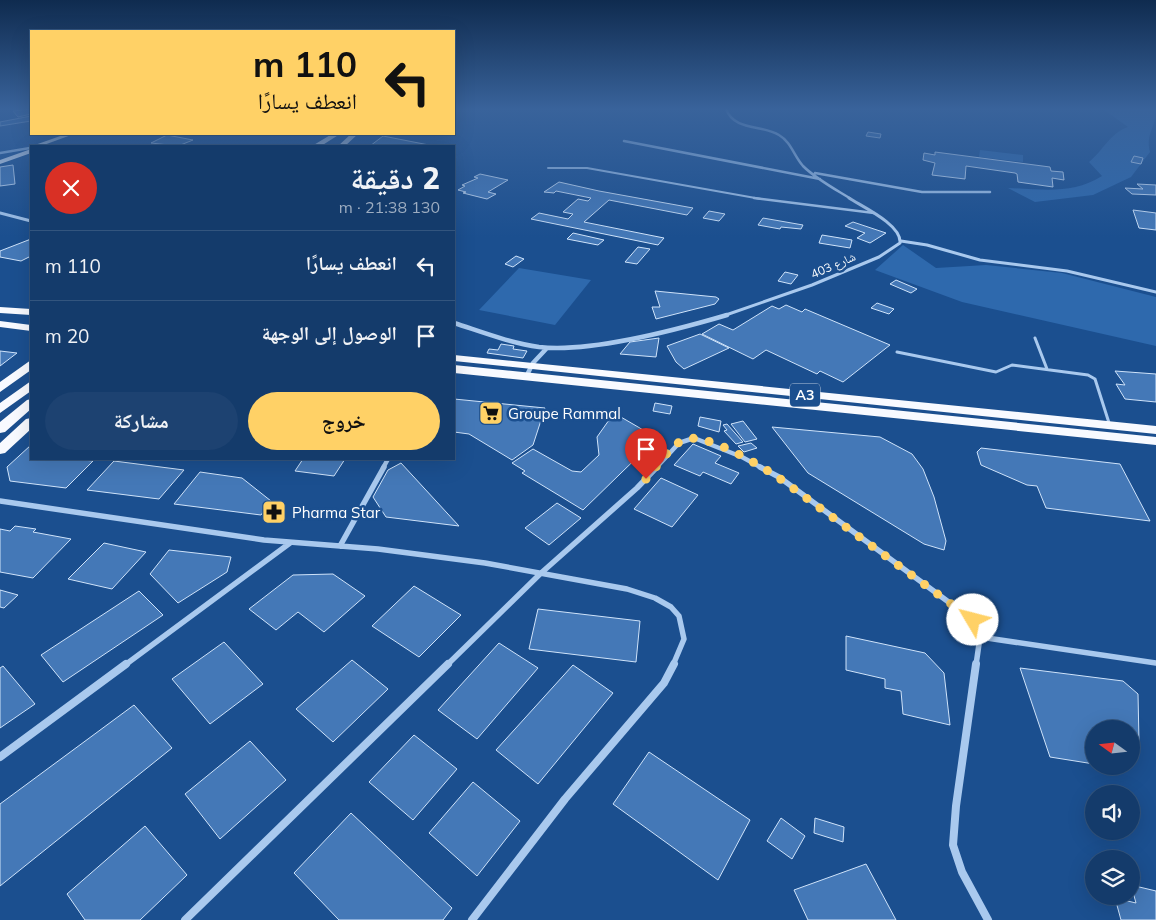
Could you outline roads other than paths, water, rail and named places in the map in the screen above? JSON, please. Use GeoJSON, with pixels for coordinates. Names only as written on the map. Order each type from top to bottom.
{"type":"FeatureCollection","features":[{"type":"Feature","properties":{"kind":"highway"},"geometry":{"type":"LineString","coordinates":[[1,310],[30,312]]}},
{"type":"Feature","properties":{"kind":"highway"},"geometry":{"type":"LineString","coordinates":[[5,325],[30,328]]}},
{"type":"Feature","properties":{"kind":"highway"},"geometry":{"type":"LineString","coordinates":[[5,325],[30,332]]}},
{"type":"Feature","properties":{"kind":"highway","name":"A3"},"geometry":{"type":"LineString","coordinates":[[455,358],[528,372],[1156,440]]}},
{"type":"Feature","properties":{"kind":"highway"},"geometry":{"type":"LineString","coordinates":[[4,385],[30,366]]}},
{"type":"Feature","properties":{"kind":"highway","name":"A3"},"geometry":{"type":"LineString","coordinates":[[455,369],[528,372],[1156,430]]}},
{"type":"Feature","properties":{"kind":"highway"},"geometry":{"type":"LineString","coordinates":[[0,409],[30,386]]}},
{"type":"Feature","properties":{"kind":"highway"},"geometry":{"type":"LineString","coordinates":[[0,429],[30,404]]}},
{"type":"Feature","properties":{"kind":"highway"},"geometry":{"type":"LineString","coordinates":[[0,450],[30,423]]}},
{"type":"Feature","properties":{"kind":"main road"},"geometry":{"type":"LineString","coordinates":[[0,158],[19,152]]}},
{"type":"Feature","properties":{"kind":"main road"},"geometry":{"type":"LineString","coordinates":[[0,162],[23,152]]}},
{"type":"Feature","properties":{"kind":"street"},"geometry":{"type":"LineString","coordinates":[[676,152],[822,180]]}},
{"type":"Feature","properties":{"kind":"street"},"geometry":{"type":"LineString","coordinates":[[793,152],[805,168],[894,228],[901,241],[927,245],[980,260],[1067,271],[1156,292]]}},
{"type":"Feature","properties":{"kind":"street"},"geometry":{"type":"LineString","coordinates":[[812,173],[938,194],[990,192]]}},
{"type":"Feature","properties":{"kind":"street"},"geometry":{"type":"LineString","coordinates":[[0,212],[30,221]]}},
{"type":"Feature","properties":{"kind":"street"},"geometry":{"type":"LineString","coordinates":[[25,219],[30,216]]}},
{"type":"Feature","properties":{"kind":"street","name":"شارع 403"},"geometry":{"type":"LineString","coordinates":[[455,324],[516,342],[547,348],[577,347],[653,334],[729,316],[823,281],[891,250],[901,241]]}},
{"type":"Feature","properties":{"kind":"street"},"geometry":{"type":"LineString","coordinates":[[528,372],[547,348]]}},
{"type":"Feature","properties":{"kind":"street"},"geometry":{"type":"LineString","coordinates":[[185,920],[540,574],[632,492],[679,443],[694,438],[742,457],[779,478],[973,620],[980,637],[953,827],[953,845],[962,872],[988,920]]}},
{"type":"Feature","properties":{"kind":"street"},"geometry":{"type":"LineString","coordinates":[[340,546],[387,460]]}},
{"type":"Feature","properties":{"kind":"street"},"geometry":{"type":"LineString","coordinates":[[0,501],[290,543],[340,546],[452,558],[611,586],[655,598],[671,607],[679,616],[684,639],[664,683],[565,799],[472,920]]}},
{"type":"Feature","properties":{"kind":"street"},"geometry":{"type":"LineString","coordinates":[[0,757],[290,543]]}},
{"type":"Feature","properties":{"kind":"street"},"geometry":{"type":"LineString","coordinates":[[980,637],[1156,663]]}},
{"type":"Feature","properties":{"kind":"lane"},"geometry":{"type":"LineString","coordinates":[[548,168],[587,168],[781,203],[874,213]]}},
{"type":"Feature","properties":{"kind":"lane"},"geometry":{"type":"LineString","coordinates":[[1035,338],[1046,369]]}},
{"type":"Feature","properties":{"kind":"lane"},"geometry":{"type":"LineString","coordinates":[[897,352],[996,372],[1012,365],[1092,377],[1110,426]]}},
{"type":"Feature","properties":{"kind":"place","name":"Groupe Rammal"},"geometry":{"type":"Point","coordinates":[491,413]}},
{"type":"Feature","properties":{"kind":"place","name":"Pharma Star"},"geometry":{"type":"Point","coordinates":[274,512]}}]}
